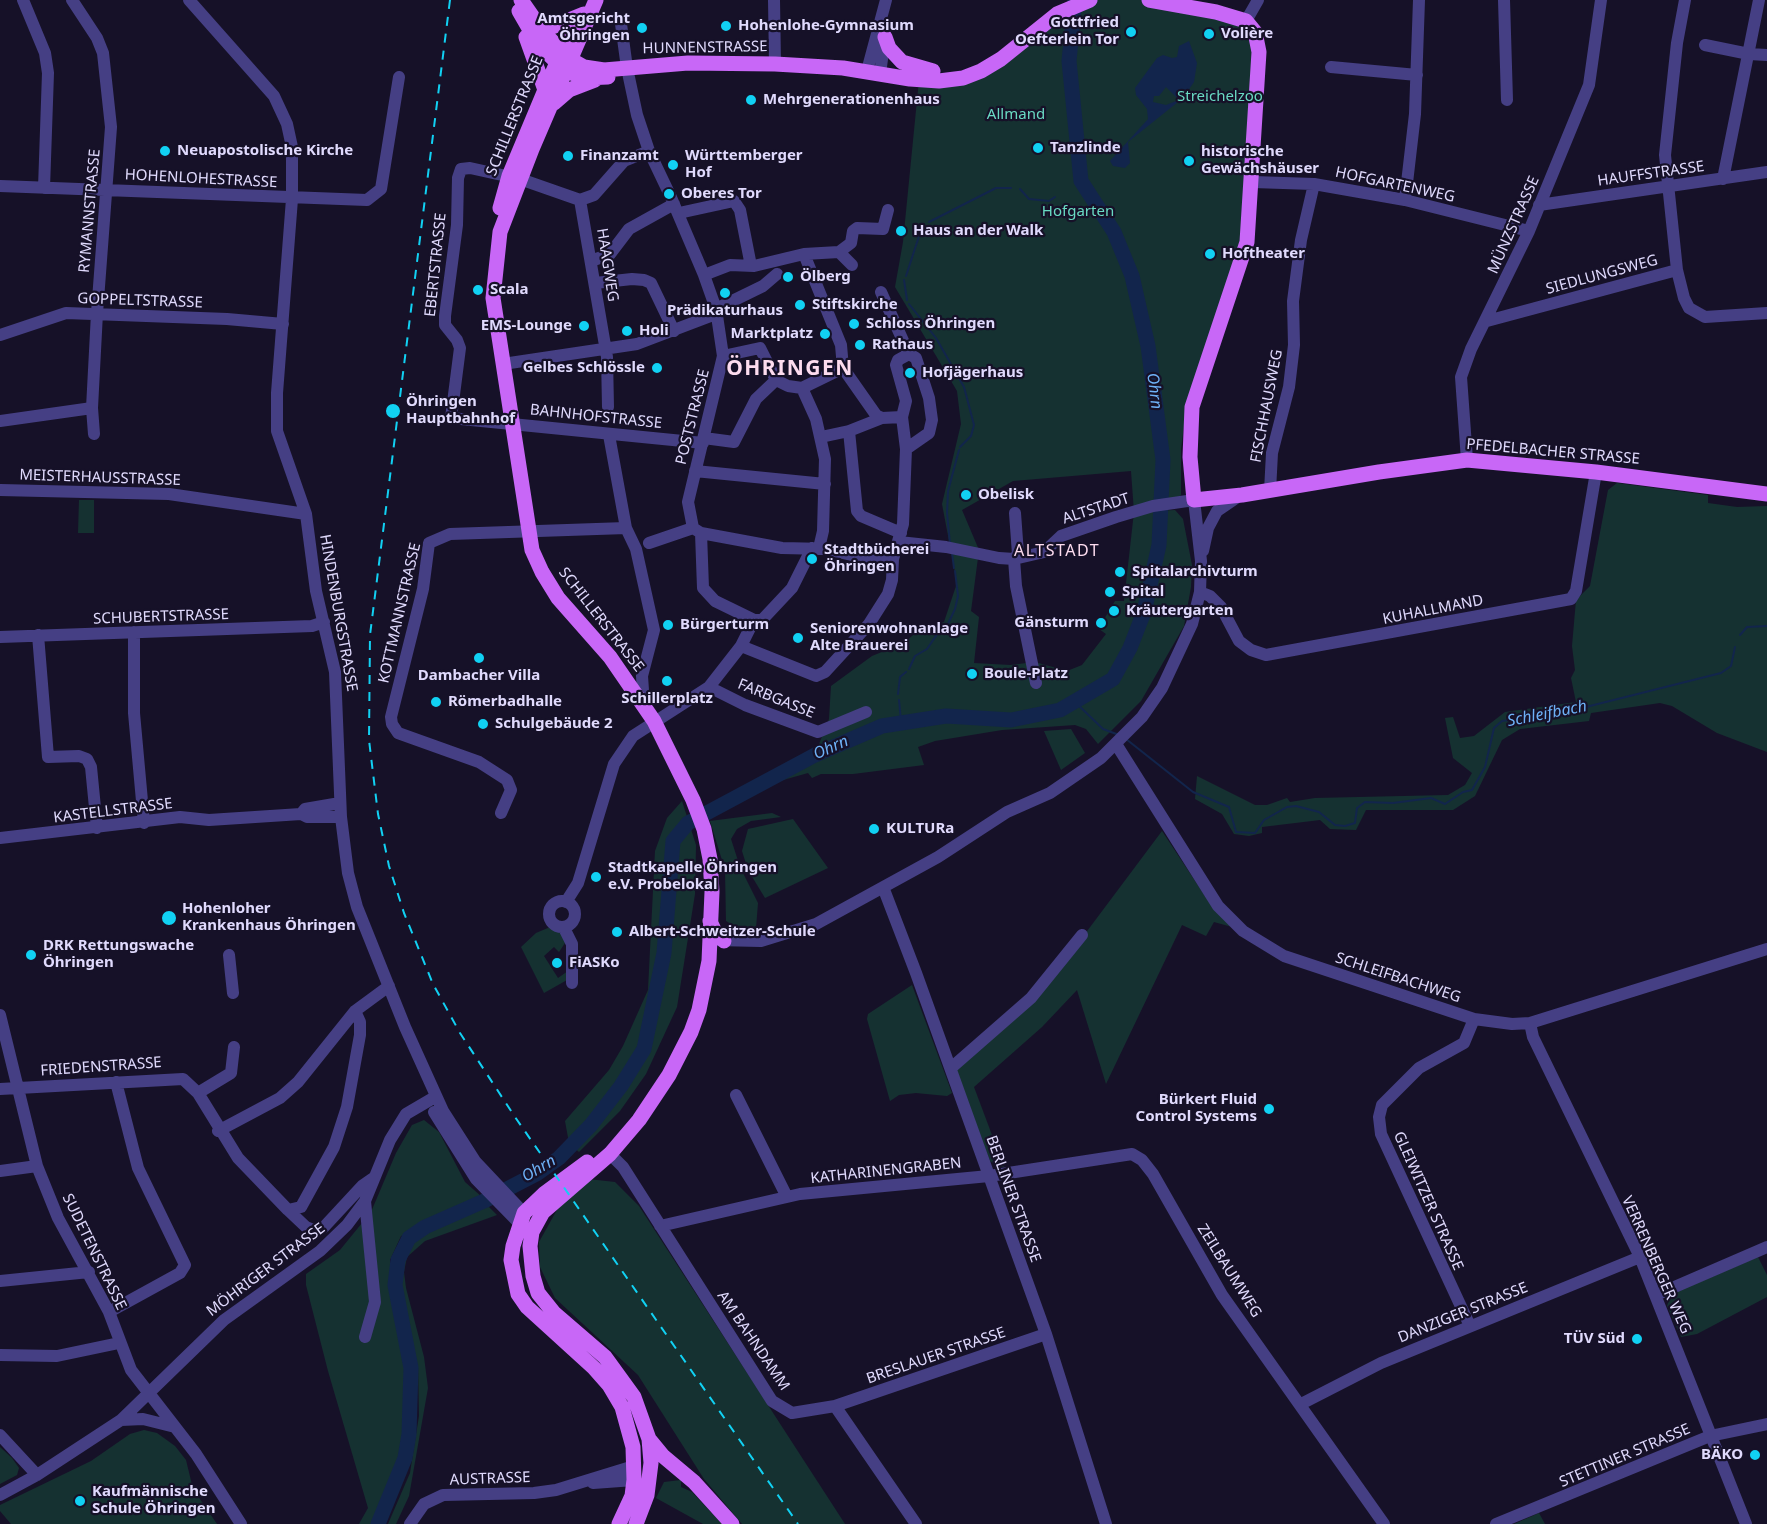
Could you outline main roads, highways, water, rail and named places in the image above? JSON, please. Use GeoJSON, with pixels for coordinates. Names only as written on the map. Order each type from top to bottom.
{"type":"FeatureCollection","features":[{"type":"Feature","properties":{"kind":"main road"},"geometry":{"type":"LineString","coordinates":[[514,0],[529,31],[585,78],[602,78]]}},
{"type":"Feature","properties":{"kind":"main road"},"geometry":{"type":"LineString","coordinates":[[514,0],[545,90]]}},
{"type":"Feature","properties":{"kind":"main road"},"geometry":{"type":"LineString","coordinates":[[521,0],[564,61]]}},
{"type":"Feature","properties":{"kind":"main road","name":"HUNNENSTRASSE"},"geometry":{"type":"LineString","coordinates":[[874,69],[939,81],[963,78],[981,71],[1066,8],[1088,0]]}},
{"type":"Feature","properties":{"kind":"main road","name":"PFEDELBACHER STRASSE"},"geometry":{"type":"LineString","coordinates":[[1149,0],[1216,12],[1246,21],[1255,32],[1260,63],[1247,242],[1192,407],[1190,457],[1194,500],[1270,491],[1467,460],[1596,472],[1767,495]]}},
{"type":"Feature","properties":{"kind":"main road"},"geometry":{"type":"LineString","coordinates":[[564,61],[591,6]]}},
{"type":"Feature","properties":{"kind":"main road"},"geometry":{"type":"LineString","coordinates":[[536,21],[552,27],[591,6]]}},
{"type":"Feature","properties":{"kind":"main road"},"geometry":{"type":"LineString","coordinates":[[885,37],[889,48],[902,62],[933,71]]}},
{"type":"Feature","properties":{"kind":"main road","name":"HUNNENSTRASSE"},"geometry":{"type":"LineString","coordinates":[[564,61],[604,70],[688,63],[981,71]]}},
{"type":"Feature","properties":{"kind":"main road","name":"SCHILLERSTRASSE"},"geometry":{"type":"LineString","coordinates":[[564,61],[545,90],[515,177],[496,251],[493,298],[527,531],[542,572],[558,598],[608,654],[644,705],[693,800],[704,829],[711,873],[708,940]]}},
{"type":"Feature","properties":{"kind":"main road","name":"SCHILLERSTRASSE"},"geometry":{"type":"LineString","coordinates":[[515,177],[550,107],[564,61]]}},
{"type":"Feature","properties":{"kind":"main road"},"geometry":{"type":"LineString","coordinates":[[550,107],[569,90],[627,68]]}},
{"type":"Feature","properties":{"kind":"main road"},"geometry":{"type":"LineString","coordinates":[[710,921],[715,932],[724,941]]}},
{"type":"Feature","properties":{"kind":"main road"},"geometry":{"type":"LineString","coordinates":[[528,1223],[610,1154],[639,1120],[669,1075],[699,1010],[709,961],[708,940]]}},
{"type":"Feature","properties":{"kind":"main road"},"geometry":{"type":"LineString","coordinates":[[619,1524],[632,1496],[634,1473],[630,1429],[622,1407],[609,1385],[540,1321],[518,1294],[511,1260],[544,1192],[586,1162],[612,1139],[658,1078],[691,1008],[700,964],[708,940]]}},
{"type":"Feature","properties":{"kind":"main road"},"geometry":{"type":"LineString","coordinates":[[528,1223],[530,1255],[538,1293],[554,1313],[605,1358],[634,1397],[649,1439],[651,1470],[647,1495],[636,1524]]}},
{"type":"Feature","properties":{"kind":"main road"},"geometry":{"type":"LineString","coordinates":[[649,1439],[732,1524]]}},
{"type":"Feature","properties":{"kind":"main road"},"geometry":{"type":"LineString","coordinates":[[634,1473],[673,1465]]}},
{"type":"Feature","properties":{"kind":"main road"},"geometry":{"type":"LineString","coordinates":[[651,1470],[686,1475]]}},
{"type":"Feature","properties":{"kind":"water"},"geometry":{"type":"Polygon","coordinates":[[[1189,41],[1197,63],[1194,82],[1183,98],[1128,142],[1130,163],[1125,168],[1113,166],[1110,161],[1148,119],[1147,109],[1136,95],[1135,88],[1157,58],[1163,55],[1177,57],[1179,46],[1189,41]],[[1166,87],[1159,96],[1154,96],[1153,102],[1166,105],[1176,101],[1176,97],[1166,87]]]}},
{"type":"Feature","properties":{"kind":"waterway","name":"Ohrn"},"geometry":{"type":"LineString","coordinates":[[378,1524],[405,1458],[409,1434],[411,1368],[395,1285],[398,1260],[409,1238],[425,1227],[484,1201],[538,1173],[559,1158],[591,1125],[621,1086],[644,1049],[664,953],[673,841],[688,823],[815,755],[882,726],[946,716],[1011,720],[1060,710],[1113,679],[1130,648],[1144,612],[1159,545],[1163,460],[1148,346],[1132,276],[1114,232],[1081,181],[1069,61],[1075,0]]}},
{"type":"Feature","properties":{"kind":"waterway"},"geometry":{"type":"LineString","coordinates":[[929,222],[996,188],[1011,188]]}},
{"type":"Feature","properties":{"kind":"waterway"},"geometry":{"type":"LineString","coordinates":[[1020,189],[1029,199],[1049,201],[1055,197]]}},
{"type":"Feature","properties":{"kind":"waterway"},"geometry":{"type":"LineString","coordinates":[[906,276],[923,224]]}},
{"type":"Feature","properties":{"kind":"waterway"},"geometry":{"type":"LineString","coordinates":[[904,280],[907,300]]}},
{"type":"Feature","properties":{"kind":"waterway"},"geometry":{"type":"LineString","coordinates":[[909,304],[936,338],[964,387],[974,425],[971,436],[960,447]]}},
{"type":"Feature","properties":{"kind":"waterway"},"geometry":{"type":"LineString","coordinates":[[950,544],[947,513],[948,491],[959,450]]}},
{"type":"Feature","properties":{"kind":"waterway"},"geometry":{"type":"LineString","coordinates":[[952,553],[954,568]]}},
{"type":"Feature","properties":{"kind":"waterway"},"geometry":{"type":"LineString","coordinates":[[909,669],[915,656],[927,649],[940,630],[947,626],[955,609],[958,596],[955,571]]}},
{"type":"Feature","properties":{"kind":"waterway","name":"Schleifbach"},"geometry":{"type":"LineString","coordinates":[[1740,635],[1747,627],[1767,626]]}},
{"type":"Feature","properties":{"kind":"waterway","name":"Schleifbach"},"geometry":{"type":"LineString","coordinates":[[1126,739],[1193,792],[1229,807],[1236,832],[1255,833],[1264,820],[1287,807],[1296,806],[1319,812],[1335,825],[1345,826],[1355,823],[1357,808],[1365,802],[1393,803],[1431,798],[1445,804],[1463,792],[1472,790],[1485,767],[1494,728],[1502,721],[1566,712],[1721,673],[1731,666],[1735,647]]}},
{"type":"Feature","properties":{"kind":"waterway"},"geometry":{"type":"LineString","coordinates":[[898,694],[900,677],[906,672]]}},
{"type":"Feature","properties":{"kind":"waterway"},"geometry":{"type":"LineString","coordinates":[[899,700],[901,721]]}},
{"type":"Feature","properties":{"kind":"waterway","name":"Schleifbach"},"geometry":{"type":"LineString","coordinates":[[1076,703],[1103,729],[1119,735]]}},
{"type":"Feature","properties":{"kind":"railway"},"geometry":{"type":"LineString","coordinates":[[450,0],[370,635],[369,740],[378,814],[389,866],[404,913],[433,984],[460,1033],[515,1117],[798,1524]]}},
{"type":"Feature","properties":{"kind":"place","name":"Hohenlohe-Gymnasium"},"geometry":{"type":"Point","coordinates":[726,26]}},
{"type":"Feature","properties":{"kind":"place","name":"Amtsgericht Öhringen"},"geometry":{"type":"Point","coordinates":[642,28]}},
{"type":"Feature","properties":{"kind":"place","name":"Gottfried Oefterlein Tor"},"geometry":{"type":"Point","coordinates":[1131,32]}},
{"type":"Feature","properties":{"kind":"place","name":"Volière"},"geometry":{"type":"Point","coordinates":[1209,34]}},
{"type":"Feature","properties":{"kind":"place","name":"Mehrgenerationenhaus"},"geometry":{"type":"Point","coordinates":[751,100]}},
{"type":"Feature","properties":{"kind":"place","name":"Tanzlinde"},"geometry":{"type":"Point","coordinates":[1038,148]}},
{"type":"Feature","properties":{"kind":"place","name":"Neuapostolische Kirche"},"geometry":{"type":"Point","coordinates":[165,151]}},
{"type":"Feature","properties":{"kind":"place","name":"Finanzamt"},"geometry":{"type":"Point","coordinates":[568,156]}},
{"type":"Feature","properties":{"kind":"place","name":"historische Gewächshäuser"},"geometry":{"type":"Point","coordinates":[1189,161]}},
{"type":"Feature","properties":{"kind":"place","name":"Württemberger Hof"},"geometry":{"type":"Point","coordinates":[673,165]}},
{"type":"Feature","properties":{"kind":"place","name":"Oberes Tor"},"geometry":{"type":"Point","coordinates":[669,194]}},
{"type":"Feature","properties":{"kind":"place","name":"Haus an der Walk"},"geometry":{"type":"Point","coordinates":[901,231]}},
{"type":"Feature","properties":{"kind":"place","name":"Hoftheater"},"geometry":{"type":"Point","coordinates":[1210,254]}},
{"type":"Feature","properties":{"kind":"place","name":"Ölberg"},"geometry":{"type":"Point","coordinates":[788,277]}},
{"type":"Feature","properties":{"kind":"place","name":"Scala"},"geometry":{"type":"Point","coordinates":[478,290]}},
{"type":"Feature","properties":{"kind":"place","name":"Prädikaturhaus"},"geometry":{"type":"Point","coordinates":[725,293]}},
{"type":"Feature","properties":{"kind":"place","name":"Stiftskirche"},"geometry":{"type":"Point","coordinates":[800,305]}},
{"type":"Feature","properties":{"kind":"place","name":"Schloss Öhringen"},"geometry":{"type":"Point","coordinates":[854,324]}},
{"type":"Feature","properties":{"kind":"place","name":"EMS-Lounge"},"geometry":{"type":"Point","coordinates":[584,326]}},
{"type":"Feature","properties":{"kind":"place","name":"Holi"},"geometry":{"type":"Point","coordinates":[627,331]}},
{"type":"Feature","properties":{"kind":"place","name":"Marktplatz"},"geometry":{"type":"Point","coordinates":[825,334]}},
{"type":"Feature","properties":{"kind":"place","name":"Rathaus"},"geometry":{"type":"Point","coordinates":[860,345]}},
{"type":"Feature","properties":{"kind":"place","name":"Gelbes Schlössle"},"geometry":{"type":"Point","coordinates":[657,368]}},
{"type":"Feature","properties":{"kind":"place","name":"Hofjägerhaus"},"geometry":{"type":"Point","coordinates":[910,373]}},
{"type":"Feature","properties":{"kind":"place","name":"Öhringen Hauptbahnhof"},"geometry":{"type":"Point","coordinates":[393,411]}},
{"type":"Feature","properties":{"kind":"place","name":"Obelisk"},"geometry":{"type":"Point","coordinates":[966,495]}},
{"type":"Feature","properties":{"kind":"place","name":"Stadtbücherei Öhringen"},"geometry":{"type":"Point","coordinates":[812,559]}},
{"type":"Feature","properties":{"kind":"place","name":"Spitalarchivturm"},"geometry":{"type":"Point","coordinates":[1120,572]}},
{"type":"Feature","properties":{"kind":"place","name":"Spital"},"geometry":{"type":"Point","coordinates":[1110,592]}},
{"type":"Feature","properties":{"kind":"place","name":"Kräutergarten"},"geometry":{"type":"Point","coordinates":[1114,611]}},
{"type":"Feature","properties":{"kind":"place","name":"Gänsturm"},"geometry":{"type":"Point","coordinates":[1101,623]}},
{"type":"Feature","properties":{"kind":"place","name":"Bürgerturm"},"geometry":{"type":"Point","coordinates":[668,625]}},
{"type":"Feature","properties":{"kind":"place","name":"Seniorenwohnanlage Alte Brauerei"},"geometry":{"type":"Point","coordinates":[798,638]}},
{"type":"Feature","properties":{"kind":"place","name":"Dambacher Villa"},"geometry":{"type":"Point","coordinates":[479,658]}},
{"type":"Feature","properties":{"kind":"place","name":"Boule-Platz"},"geometry":{"type":"Point","coordinates":[972,674]}},
{"type":"Feature","properties":{"kind":"place","name":"Schillerplatz"},"geometry":{"type":"Point","coordinates":[667,681]}},
{"type":"Feature","properties":{"kind":"place","name":"Römerbadhalle"},"geometry":{"type":"Point","coordinates":[436,702]}},
{"type":"Feature","properties":{"kind":"place","name":"Schulgebäude 2"},"geometry":{"type":"Point","coordinates":[483,724]}},
{"type":"Feature","properties":{"kind":"place","name":"KULTURa"},"geometry":{"type":"Point","coordinates":[874,829]}},
{"type":"Feature","properties":{"kind":"place","name":"Stadtkapelle Öhringen e.V. Probelokal"},"geometry":{"type":"Point","coordinates":[596,877]}},
{"type":"Feature","properties":{"kind":"place","name":"Hohenloher Krankenhaus Öhringen"},"geometry":{"type":"Point","coordinates":[169,918]}},
{"type":"Feature","properties":{"kind":"place","name":"Albert-Schweitzer-Schule"},"geometry":{"type":"Point","coordinates":[617,932]}},
{"type":"Feature","properties":{"kind":"place","name":"DRK Rettungswache Öhringen"},"geometry":{"type":"Point","coordinates":[31,955]}},
{"type":"Feature","properties":{"kind":"place","name":"FiASKo"},"geometry":{"type":"Point","coordinates":[557,963]}},
{"type":"Feature","properties":{"kind":"place","name":"Bürkert Fluid Control Systems"},"geometry":{"type":"Point","coordinates":[1269,1109]}},
{"type":"Feature","properties":{"kind":"place","name":"TÜV Süd"},"geometry":{"type":"Point","coordinates":[1637,1339]}},
{"type":"Feature","properties":{"kind":"place","name":"BÄKO"},"geometry":{"type":"Point","coordinates":[1755,1455]}},
{"type":"Feature","properties":{"kind":"place","name":"Kaufmännische Schule Öhringen"},"geometry":{"type":"Point","coordinates":[80,1501]}},
{"type":"Feature","properties":{"kind":"district","name":"ÖHRINGEN"},"geometry":{"type":"Point","coordinates":[790,369]}},
{"type":"Feature","properties":{"kind":"district","name":"ALTSTADT"},"geometry":{"type":"Point","coordinates":[1057,551]}},
{"type":"Feature","properties":{"kind":"park label","name":"Streichelzoo"},"geometry":{"type":"Point","coordinates":[1220,97]}},
{"type":"Feature","properties":{"kind":"park label","name":"Allmand"},"geometry":{"type":"Point","coordinates":[1016,115]}},
{"type":"Feature","properties":{"kind":"park label","name":"Hofgarten"},"geometry":{"type":"Point","coordinates":[1078,212]}}]}
